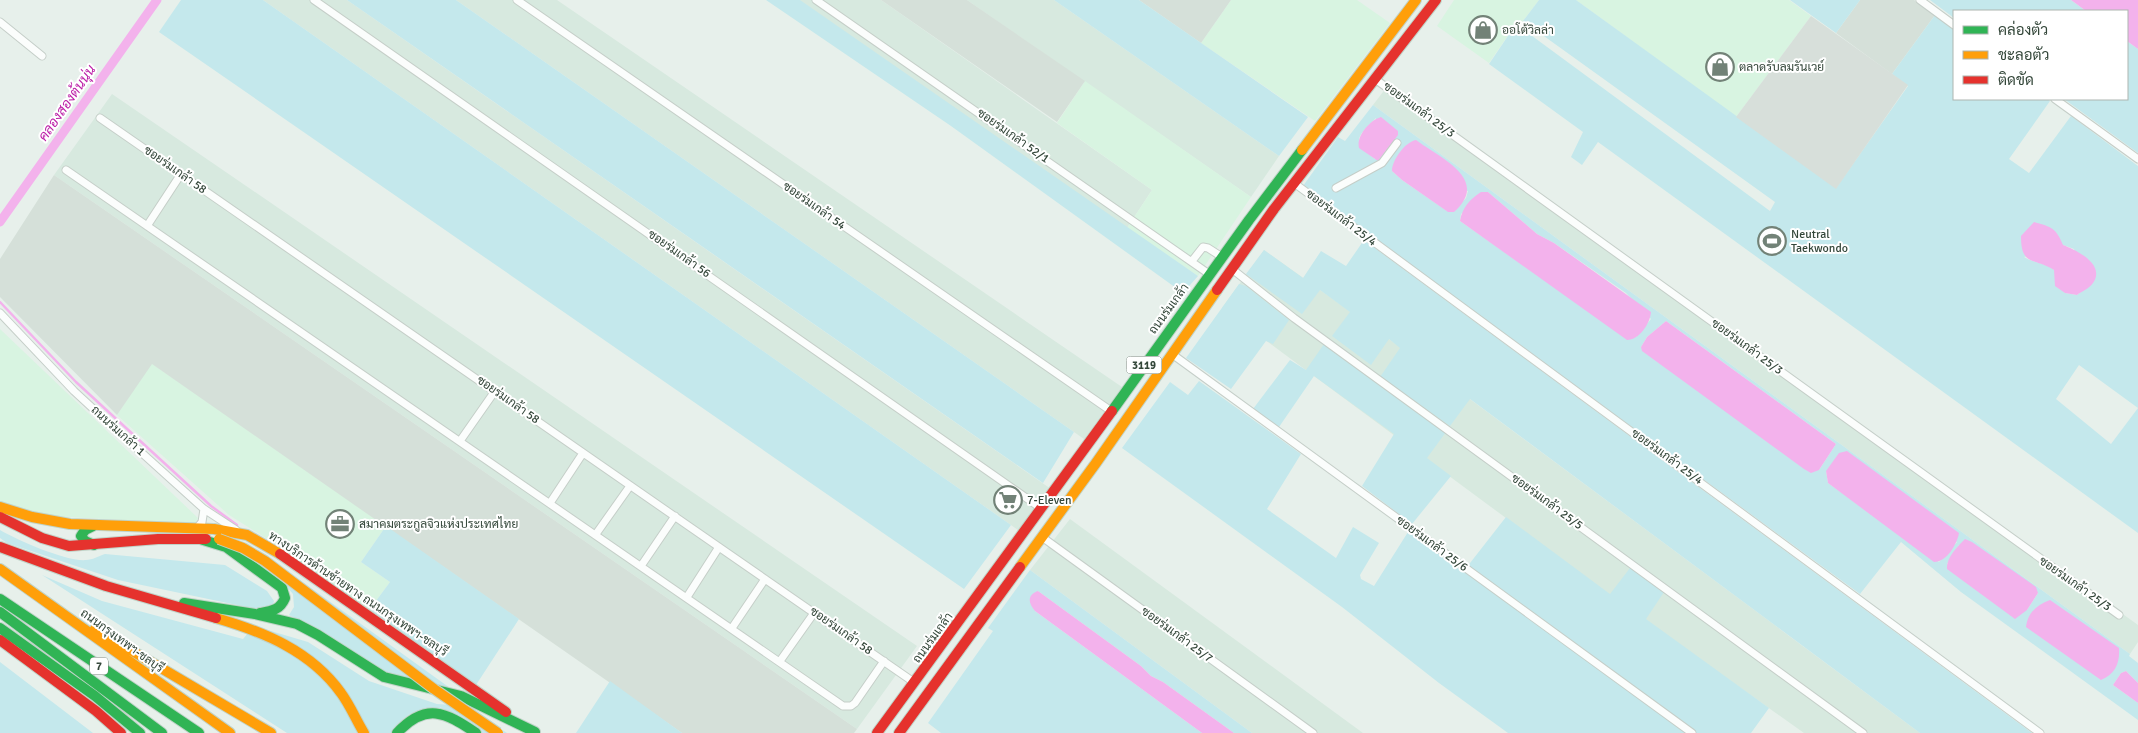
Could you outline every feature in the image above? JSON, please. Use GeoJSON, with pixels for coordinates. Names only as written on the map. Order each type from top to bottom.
{"type":"FeatureCollection","features":[{"type":"Feature","properties":{"kind":"main road","name":"ถนนร่มเกล้า"},"geometry":{"type":"LineString","coordinates":[[877,733],[1042,509],[1222,257],[1416,0]]}},
{"type":"Feature","properties":{"kind":"main road","name":"3119"},"geometry":{"type":"LineString","coordinates":[[899,733],[1042,537],[1294,183],[1436,0]]}},
{"type":"Feature","properties":{"kind":"main road","name":"ทางบริการด้านซ้ายทาง ถนนกรุงเทพฯ-ชลบุรี"},"geometry":{"type":"LineString","coordinates":[[0,507],[32,517],[57,522],[197,528],[246,535],[269,547],[387,627],[535,732]]}},
{"type":"Feature","properties":{"kind":"main road","name":"ทางบริการด้านซ้ายทาง ถนนกรุงเทพฯ-ชลบุรี"},"geometry":{"type":"LineString","coordinates":[[0,517],[42,538],[69,546],[158,539],[219,539],[230,541],[265,561],[434,689],[498,733]]}},
{"type":"Feature","properties":{"kind":"main road"},"geometry":{"type":"LineString","coordinates":[[93,525],[85,530],[82,536],[85,541],[95,545]]}},
{"type":"Feature","properties":{"kind":"main road"},"geometry":{"type":"LineString","coordinates":[[200,539],[226,547],[282,588],[285,598],[280,608],[275,611],[255,614]]}},
{"type":"Feature","properties":{"kind":"main road"},"geometry":{"type":"LineString","coordinates":[[0,547],[106,586],[162,601],[264,634],[285,644],[308,659],[325,674],[341,693],[364,733]]}},
{"type":"Feature","properties":{"kind":"main road","name":"ถนนกรุงเทพฯ-ชลบุรี"},"geometry":{"type":"LineString","coordinates":[[0,569],[230,733]]}},
{"type":"Feature","properties":{"kind":"main road","name":"7"},"geometry":{"type":"LineString","coordinates":[[0,599],[199,733]]}},
{"type":"Feature","properties":{"kind":"main road"},"geometry":{"type":"LineString","coordinates":[[162,601],[255,614],[297,624],[384,677],[461,696],[535,732]]}},
{"type":"Feature","properties":{"kind":"main road"},"geometry":{"type":"LineString","coordinates":[[48,602],[272,733]]}},
{"type":"Feature","properties":{"kind":"main road"},"geometry":{"type":"LineString","coordinates":[[0,612],[162,733]]}},
{"type":"Feature","properties":{"kind":"main road"},"geometry":{"type":"LineString","coordinates":[[0,628],[95,696],[140,733]]}},
{"type":"Feature","properties":{"kind":"main road"},"geometry":{"type":"LineString","coordinates":[[0,640],[96,711],[121,733]]}},
{"type":"Feature","properties":{"kind":"main road"},"geometry":{"type":"LineString","coordinates":[[397,733],[405,723],[417,716],[430,712],[442,713],[453,717],[476,733]]}},
{"type":"Feature","properties":{"kind":"street","name":"ซอยร่มเกล้า 56"},"geometry":{"type":"LineString","coordinates":[[314,0],[1042,509]]}},
{"type":"Feature","properties":{"kind":"street","name":"ซอยร่มเกล้า 54"},"geometry":{"type":"LineString","coordinates":[[517,0],[1111,412]]}},
{"type":"Feature","properties":{"kind":"street","name":"ซอยร่มเกล้า 52/1"},"geometry":{"type":"LineString","coordinates":[[816,0],[1210,274]]}},
{"type":"Feature","properties":{"kind":"street"},"geometry":{"type":"LineString","coordinates":[[1920,0],[1953,24]]}},
{"type":"Feature","properties":{"kind":"street"},"geometry":{"type":"LineString","coordinates":[[0,22],[42,56]]}},
{"type":"Feature","properties":{"kind":"street","name":"ซอยร่มเกล้า 25/3"},"geometry":{"type":"LineString","coordinates":[[1375,79],[2119,615]]}},
{"type":"Feature","properties":{"kind":"street"},"geometry":{"type":"LineString","coordinates":[[2056,100],[2138,159]]}},
{"type":"Feature","properties":{"kind":"street","name":"ซอยร่มเกล้า 58"},"geometry":{"type":"LineString","coordinates":[[100,118],[915,683]]}},
{"type":"Feature","properties":{"kind":"street"},"geometry":{"type":"LineString","coordinates":[[1336,188],[1382,163],[1397,143]]}},
{"type":"Feature","properties":{"kind":"street"},"geometry":{"type":"LineString","coordinates":[[66,170],[847,707],[855,703],[884,661]]}},
{"type":"Feature","properties":{"kind":"street"},"geometry":{"type":"LineString","coordinates":[[147,226],[181,174]]}},
{"type":"Feature","properties":{"kind":"street","name":"ซอยร่มเกล้า 25/4"},"geometry":{"type":"LineString","coordinates":[[1294,183],[2040,733]]}},
{"type":"Feature","properties":{"kind":"street"},"geometry":{"type":"LineString","coordinates":[[1192,261],[1203,247],[1222,257]]}},
{"type":"Feature","properties":{"kind":"street","name":"ซอยร่มเกล้า 25/5"},"geometry":{"type":"LineString","coordinates":[[1232,269],[1294,318],[1863,733]]}},
{"type":"Feature","properties":{"kind":"street","name":"ถนนร่มเกล้า 1"},"geometry":{"type":"LineString","coordinates":[[0,313],[74,392],[204,509],[228,526],[246,535]]}},
{"type":"Feature","properties":{"kind":"street","name":"ซอยร่มเกล้า 25/6"},"geometry":{"type":"LineString","coordinates":[[1172,354],[1692,733]]}},
{"type":"Feature","properties":{"kind":"street"},"geometry":{"type":"LineString","coordinates":[[460,441],[494,391]]}},
{"type":"Feature","properties":{"kind":"street"},"geometry":{"type":"LineString","coordinates":[[550,503],[583,453]]}},
{"type":"Feature","properties":{"kind":"street"},"geometry":{"type":"LineString","coordinates":[[596,534],[630,486]]}},
{"type":"Feature","properties":{"kind":"street"},"geometry":{"type":"LineString","coordinates":[[197,528],[202,522],[204,509]]}},
{"type":"Feature","properties":{"kind":"street"},"geometry":{"type":"LineString","coordinates":[[641,566],[675,516]]}},
{"type":"Feature","properties":{"kind":"street","name":"ซอยร่มเกล้า 25/7"},"geometry":{"type":"LineString","coordinates":[[1042,537],[1313,733]]}},
{"type":"Feature","properties":{"kind":"street"},"geometry":{"type":"LineString","coordinates":[[687,597],[719,547]]}},
{"type":"Feature","properties":{"kind":"street"},"geometry":{"type":"LineString","coordinates":[[732,628],[765,579]]}},
{"type":"Feature","properties":{"kind":"street"},"geometry":{"type":"LineString","coordinates":[[780,661],[814,613]]}},
{"type":"Feature","properties":{"kind":"shaded area"},"geometry":{"type":"Polygon","coordinates":[[[181,0],[263,0],[1011,525],[964,589],[159,32],[181,0]]]}},
{"type":"Feature","properties":{"kind":"shaded area"},"geometry":{"type":"Polygon","coordinates":[[[263,0],[347,0],[1051,489],[1021,532],[263,0]]]}},
{"type":"Feature","properties":{"kind":"shaded area"},"geometry":{"type":"Polygon","coordinates":[[[347,0],[456,0],[1074,432],[1043,483],[347,0]]]}},
{"type":"Feature","properties":{"kind":"shaded area"},"geometry":{"type":"Polygon","coordinates":[[[456,0],[557,0],[1122,387],[1084,439],[456,0]]]}},
{"type":"Feature","properties":{"kind":"shaded area"},"geometry":{"type":"Polygon","coordinates":[[[766,0],[800,0],[1198,276],[1183,293],[951,126],[766,0]]]}},
{"type":"Feature","properties":{"kind":"shaded area"},"geometry":{"type":"Polygon","coordinates":[[[799,0],[881,0],[1152,190],[1127,228],[799,0]]]}},
{"type":"Feature","properties":{"kind":"shaded area"},"geometry":{"type":"Polygon","coordinates":[[[881,0],[967,0],[1085,81],[1057,122],[881,0]]]}},
{"type":"Feature","properties":{"kind":"shaded area"},"geometry":{"type":"Polygon","coordinates":[[[967,0],[1054,0],[1279,156],[1251,197],[967,0]]]}},
{"type":"Feature","properties":{"kind":"shaded area"},"geometry":{"type":"Polygon","coordinates":[[[1054,0],[1139,0],[1308,117],[1279,156],[1054,0]]]}},
{"type":"Feature","properties":{"kind":"shaded area"},"geometry":{"type":"Polygon","coordinates":[[[1139,0],[1231,0],[1201,43],[1139,0]]]}},
{"type":"Feature","properties":{"kind":"shaded area"},"geometry":{"type":"Polygon","coordinates":[[[1231,0],[1357,0],[1390,23],[1315,121],[1201,43],[1231,0]]]}},
{"type":"Feature","properties":{"kind":"shaded area"},"geometry":{"type":"Polygon","coordinates":[[[1454,0],[1539,0],[1523,21],[1516,24],[1489,63],[1437,26],[1454,0]]]}},
{"type":"Feature","properties":{"kind":"shaded area"},"geometry":{"type":"Polygon","coordinates":[[[1539,0],[1576,0],[1836,188],[1908,86],[1892,74],[1935,15],[1953,29],[1953,100],[2050,101],[2009,159],[2029,173],[2071,116],[2138,166],[2138,408],[2138,533],[1598,142],[1582,165],[1571,157],[1583,132],[1489,64],[1516,24],[1770,211],[1775,202],[1523,21],[1539,0]],[[2063,245],[2024,257],[2052,268],[2065,293],[2077,295],[2086,288],[2074,249],[2063,245]],[[2079,365],[2056,399],[2111,444],[2138,408],[2079,365]]]}},
{"type":"Feature","properties":{"kind":"shaded area","name":"ตลาดรับลมรันเวย์"},"geometry":{"type":"Polygon","coordinates":[[[1576,0],[1789,0],[1811,16],[1736,117],[1576,0]]]}},
{"type":"Feature","properties":{"kind":"shaded area"},"geometry":{"type":"Polygon","coordinates":[[[1790,0],[1860,0],[1836,33],[1790,0]]]}},
{"type":"Feature","properties":{"kind":"shaded area"},"geometry":{"type":"Polygon","coordinates":[[[1860,0],[1914,0],[1935,15],[1892,74],[1836,33],[1860,0]]]}},
{"type":"Feature","properties":{"kind":"shaded area"},"geometry":{"type":"Polygon","coordinates":[[[1930,0],[2071,0],[2085,10],[1953,10],[1953,17],[1930,0]]]}},
{"type":"Feature","properties":{"kind":"shaded area"},"geometry":{"type":"Polygon","coordinates":[[[2071,0],[2138,0],[2138,49],[2128,42],[2128,10],[2085,10],[2071,0]]]}},
{"type":"Feature","properties":{"kind":"shaded area"},"geometry":{"type":"Polygon","coordinates":[[[1811,16],[1908,85],[1836,189],[1736,117],[1811,16]]]}},
{"type":"Feature","properties":{"kind":"shaded area"},"geometry":{"type":"Polygon","coordinates":[[[2128,42],[2138,49],[2138,153],[2065,100],[2128,100],[2128,42]]]}},
{"type":"Feature","properties":{"kind":"shaded area"},"geometry":{"type":"Polygon","coordinates":[[[1085,81],[1251,197],[1198,276],[1127,228],[1152,190],[1057,123],[1085,81]]]}},
{"type":"Feature","properties":{"kind":"shaded area"},"geometry":{"type":"Polygon","coordinates":[[[1389,84],[2138,625],[2138,642],[2130,654],[1373,105],[1389,84]]]}},
{"type":"Feature","properties":{"kind":"shaded area"},"geometry":{"type":"Polygon","coordinates":[[[112,94],[917,646],[857,729],[54,175],[112,94]]]}},
{"type":"Feature","properties":{"kind":"shaded area"},"geometry":{"type":"Polygon","coordinates":[[[1373,105],[2130,654],[2129,656],[2138,663],[2138,683],[2126,671],[2121,673],[2113,685],[2138,703],[2138,720],[1961,592],[1901,542],[1860,594],[1303,186],[1338,137],[1345,141],[1373,105]],[[1376,118],[1364,130],[1359,143],[1375,159],[1376,118]],[[1392,171],[1402,180],[1447,211],[1454,211],[1466,198],[1468,191],[1392,171]],[[1488,192],[1461,214],[1460,221],[1550,284],[1636,337],[1651,319],[1626,293],[1554,243],[1537,234],[1488,192]],[[1666,321],[1647,337],[1641,347],[1819,470],[1836,444],[1666,321]],[[1826,471],[1828,483],[1939,562],[1957,542],[1826,471]],[[1959,545],[1947,564],[2027,610],[2038,593],[1959,545]]]}},
{"type":"Feature","properties":{"kind":"shaded area"},"geometry":{"type":"Polygon","coordinates":[[[1381,117],[1398,131],[1398,135],[1378,161],[1359,148],[1359,143],[1365,129],[1372,121],[1381,117]]]}},
{"type":"Feature","properties":{"kind":"shaded area"},"geometry":{"type":"Polygon","coordinates":[[[1416,140],[1448,162],[1465,179],[1467,189],[1464,200],[1454,212],[1448,212],[1392,171],[1394,162],[1400,152],[1412,141],[1416,140]]]}},
{"type":"Feature","properties":{"kind":"shaded area"},"geometry":{"type":"Polygon","coordinates":[[[54,175],[857,729],[854,733],[682,733],[152,364],[117,415],[0,297],[0,259],[54,175]]]}},
{"type":"Feature","properties":{"kind":"shaded area"},"geometry":{"type":"Polygon","coordinates":[[[1481,192],[1488,192],[1537,234],[1554,243],[1651,312],[1649,321],[1640,334],[1627,340],[1460,221],[1467,204],[1481,192]]]}},
{"type":"Feature","properties":{"kind":"shaded area"},"geometry":{"type":"Polygon","coordinates":[[[2034,222],[2053,229],[2063,245],[2082,254],[2093,264],[2096,276],[2090,287],[2077,295],[2065,293],[2055,286],[2054,270],[2026,257],[2023,253],[2021,236],[2034,222]]]}},
{"type":"Feature","properties":{"kind":"shaded area"},"geometry":{"type":"Polygon","coordinates":[[[1364,240],[2032,733],[1920,733],[1470,399],[1450,426],[1380,377],[1400,348],[1389,339],[1371,365],[1332,336],[1350,312],[1320,290],[1302,314],[1246,274],[1264,250],[1303,278],[1321,251],[1346,266],[1364,240]]]}},
{"type":"Feature","properties":{"kind":"shaded area"},"geometry":{"type":"Polygon","coordinates":[[[1264,250],[1389,339],[1920,733],[1804,733],[1610,595],[1222,308],[1264,250]]]}},
{"type":"Feature","properties":{"kind":"shaded area"},"geometry":{"type":"Polygon","coordinates":[[[1239,284],[1246,286],[1289,320],[1273,344],[1266,341],[1231,389],[1186,358],[1239,284]]]}},
{"type":"Feature","properties":{"kind":"shaded area"},"geometry":{"type":"Polygon","coordinates":[[[1666,321],[1836,444],[1819,470],[1811,473],[1804,469],[1642,351],[1641,347],[1647,337],[1666,321]]]}},
{"type":"Feature","properties":{"kind":"shaded area"},"geometry":{"type":"Polygon","coordinates":[[[0,329],[198,518],[195,524],[51,516],[0,502],[0,329]]]}},
{"type":"Feature","properties":{"kind":"shaded area"},"geometry":{"type":"Polygon","coordinates":[[[1324,344],[1446,432],[1427,458],[1451,476],[1412,524],[1362,486],[1394,434],[1314,376],[1279,427],[1253,409],[1290,360],[1306,370],[1324,344]]]}},
{"type":"Feature","properties":{"kind":"shaded area"},"geometry":{"type":"Polygon","coordinates":[[[151,363],[386,526],[361,562],[390,582],[370,609],[229,515],[117,415],[151,363]]]}},
{"type":"Feature","properties":{"kind":"shaded area"},"geometry":{"type":"Polygon","coordinates":[[[1199,381],[1301,454],[1267,509],[1336,558],[1353,527],[1379,543],[1360,575],[1361,579],[1374,586],[1408,532],[1463,572],[1506,517],[1610,594],[1630,568],[1664,592],[1646,619],[1769,708],[1751,733],[1508,733],[1439,683],[1342,607],[1122,448],[1170,382],[1188,395],[1199,381]]]}},
{"type":"Feature","properties":{"kind":"shaded area"},"geometry":{"type":"Polygon","coordinates":[[[1847,451],[1959,533],[1954,547],[1947,556],[1934,562],[1828,483],[1826,471],[1839,453],[1847,451]]]}},
{"type":"Feature","properties":{"kind":"shaded area"},"geometry":{"type":"Polygon","coordinates":[[[1070,519],[1363,733],[1252,733],[1030,570],[1070,519]]]}},
{"type":"Feature","properties":{"kind":"shaded area"},"geometry":{"type":"Polygon","coordinates":[[[386,526],[519,619],[476,685],[426,652],[370,609],[390,582],[361,562],[386,526]]]}},
{"type":"Feature","properties":{"kind":"shaded area"},"geometry":{"type":"Polygon","coordinates":[[[0,530],[42,550],[78,560],[91,559],[105,554],[225,565],[267,591],[274,601],[272,608],[256,609],[118,580],[7,543],[0,538],[0,530]]]}},
{"type":"Feature","properties":{"kind":"shaded area"},"geometry":{"type":"Polygon","coordinates":[[[1965,539],[2036,587],[2038,593],[2027,610],[2015,619],[1947,569],[1950,557],[1965,539]]]}},
{"type":"Feature","properties":{"kind":"shaded area"},"geometry":{"type":"Polygon","coordinates":[[[241,549],[272,560],[450,688],[382,672],[323,633],[289,615],[294,607],[293,594],[281,580],[241,549]]]}},
{"type":"Feature","properties":{"kind":"shaded area"},"geometry":{"type":"Polygon","coordinates":[[[1030,570],[1252,733],[1234,733],[1163,682],[1151,676],[1141,666],[1038,591],[1035,611],[1202,733],[941,733],[928,723],[993,631],[988,628],[1030,570]]]}},
{"type":"Feature","properties":{"kind":"shaded area"},"geometry":{"type":"Polygon","coordinates":[[[42,575],[102,601],[243,639],[254,626],[308,642],[369,681],[437,704],[452,705],[482,716],[507,733],[480,733],[440,707],[442,710],[419,711],[407,716],[393,733],[287,733],[42,575]]]}},
{"type":"Feature","properties":{"kind":"shaded area"},"geometry":{"type":"Polygon","coordinates":[[[1038,591],[1141,666],[1151,676],[1163,682],[1234,733],[1202,733],[1035,611],[1031,605],[1030,597],[1038,591]]]}},
{"type":"Feature","properties":{"kind":"shaded area"},"geometry":{"type":"Polygon","coordinates":[[[2050,600],[2119,648],[2119,659],[2116,668],[2110,675],[2101,680],[2026,627],[2031,613],[2041,604],[2050,600]]]}},
{"type":"Feature","properties":{"kind":"shaded area"},"geometry":{"type":"Polygon","coordinates":[[[0,662],[93,733],[0,733],[0,662]]]}},
{"type":"Feature","properties":{"kind":"shaded area"},"geometry":{"type":"Polygon","coordinates":[[[2126,671],[2138,683],[2138,703],[2113,685],[2121,673],[2126,671]]]}},
{"type":"Feature","properties":{"kind":"shaded area"},"geometry":{"type":"Polygon","coordinates":[[[610,681],[682,733],[576,733],[610,681]]]}},
{"type":"Feature","properties":{"kind":"waterway","name":"คลองสองต้นนุ่น"},"geometry":{"type":"LineString","coordinates":[[0,222],[157,0]]}},
{"type":"Feature","properties":{"kind":"waterway"},"geometry":{"type":"LineString","coordinates":[[0,302],[76,382],[211,506],[237,525]]}},
{"type":"Feature","properties":{"kind":"traffic: fast"},"geometry":{"type":"LineString","coordinates":[[1112,411],[1249,220],[1302,150]]}},
{"type":"Feature","properties":{"kind":"traffic: fast"},"geometry":{"type":"LineString","coordinates":[[93,526],[85,530],[81,536],[85,541],[94,545]]}},
{"type":"Feature","properties":{"kind":"traffic: fast"},"geometry":{"type":"LineString","coordinates":[[200,539],[226,547],[282,588],[285,598],[281,605],[272,611],[260,613]]}},
{"type":"Feature","properties":{"kind":"traffic: fast"},"geometry":{"type":"LineString","coordinates":[[0,599],[199,733]]}},
{"type":"Feature","properties":{"kind":"traffic: fast"},"geometry":{"type":"LineString","coordinates":[[184,603],[255,614],[297,624],[318,635],[384,677],[461,696],[535,732]]}},
{"type":"Feature","properties":{"kind":"traffic: fast"},"geometry":{"type":"LineString","coordinates":[[0,612],[162,733]]}},
{"type":"Feature","properties":{"kind":"traffic: fast"},"geometry":{"type":"LineString","coordinates":[[0,628],[95,696],[140,733]]}},
{"type":"Feature","properties":{"kind":"traffic: fast"},"geometry":{"type":"LineString","coordinates":[[397,733],[407,723],[427,714],[445,716],[476,733]]}},
{"type":"Feature","properties":{"kind":"traffic: slow"},"geometry":{"type":"LineString","coordinates":[[1302,150],[1416,0]]}},
{"type":"Feature","properties":{"kind":"traffic: slow"},"geometry":{"type":"LineString","coordinates":[[1020,567],[1096,463],[1217,290]]}},
{"type":"Feature","properties":{"kind":"traffic: slow"},"geometry":{"type":"LineString","coordinates":[[0,507],[32,517],[70,524],[214,529],[247,535],[280,554]]}},
{"type":"Feature","properties":{"kind":"traffic: slow"},"geometry":{"type":"LineString","coordinates":[[219,539],[243,548],[265,561],[434,689],[498,733]]}},
{"type":"Feature","properties":{"kind":"traffic: slow"},"geometry":{"type":"LineString","coordinates":[[0,569],[230,733]]}},
{"type":"Feature","properties":{"kind":"traffic: slow"},"geometry":{"type":"LineString","coordinates":[[216,618],[269,637],[285,645],[316,666],[341,693],[364,733]]}},
{"type":"Feature","properties":{"kind":"traffic: slow"},"geometry":{"type":"LineString","coordinates":[[95,629],[271,733]]}},
{"type":"Feature","properties":{"kind":"traffic: jam"},"geometry":{"type":"LineString","coordinates":[[1217,290],[1274,209],[1436,0]]}},
{"type":"Feature","properties":{"kind":"traffic: jam"},"geometry":{"type":"LineString","coordinates":[[877,733],[1112,411]]}},
{"type":"Feature","properties":{"kind":"traffic: jam"},"geometry":{"type":"LineString","coordinates":[[0,517],[42,538],[69,546],[158,539],[206,539]]}},
{"type":"Feature","properties":{"kind":"traffic: jam"},"geometry":{"type":"LineString","coordinates":[[0,547],[106,586],[216,618]]}},
{"type":"Feature","properties":{"kind":"traffic: jam"},"geometry":{"type":"LineString","coordinates":[[280,554],[506,712]]}},
{"type":"Feature","properties":{"kind":"traffic: jam"},"geometry":{"type":"LineString","coordinates":[[899,733],[1020,567]]}},
{"type":"Feature","properties":{"kind":"traffic: jam"},"geometry":{"type":"LineString","coordinates":[[0,640],[96,711],[121,733]]}},
{"type":"Feature","properties":{"kind":"place","name":"ออโต้วิลล่า"},"geometry":{"type":"Point","coordinates":[1483,30]}},
{"type":"Feature","properties":{"kind":"place","name":"ตลาดรับลมรันเวย์"},"geometry":{"type":"Point","coordinates":[1720,67]}},
{"type":"Feature","properties":{"kind":"place","name":"Neutral Taekwondo"},"geometry":{"type":"Point","coordinates":[1772,241]}},
{"type":"Feature","properties":{"kind":"place","name":"7-Eleven"},"geometry":{"type":"Point","coordinates":[1008,500]}},
{"type":"Feature","properties":{"kind":"place","name":"สมาคมตระกูลจิวแห่งประเทศไทย"},"geometry":{"type":"Point","coordinates":[340,524]}}]}
